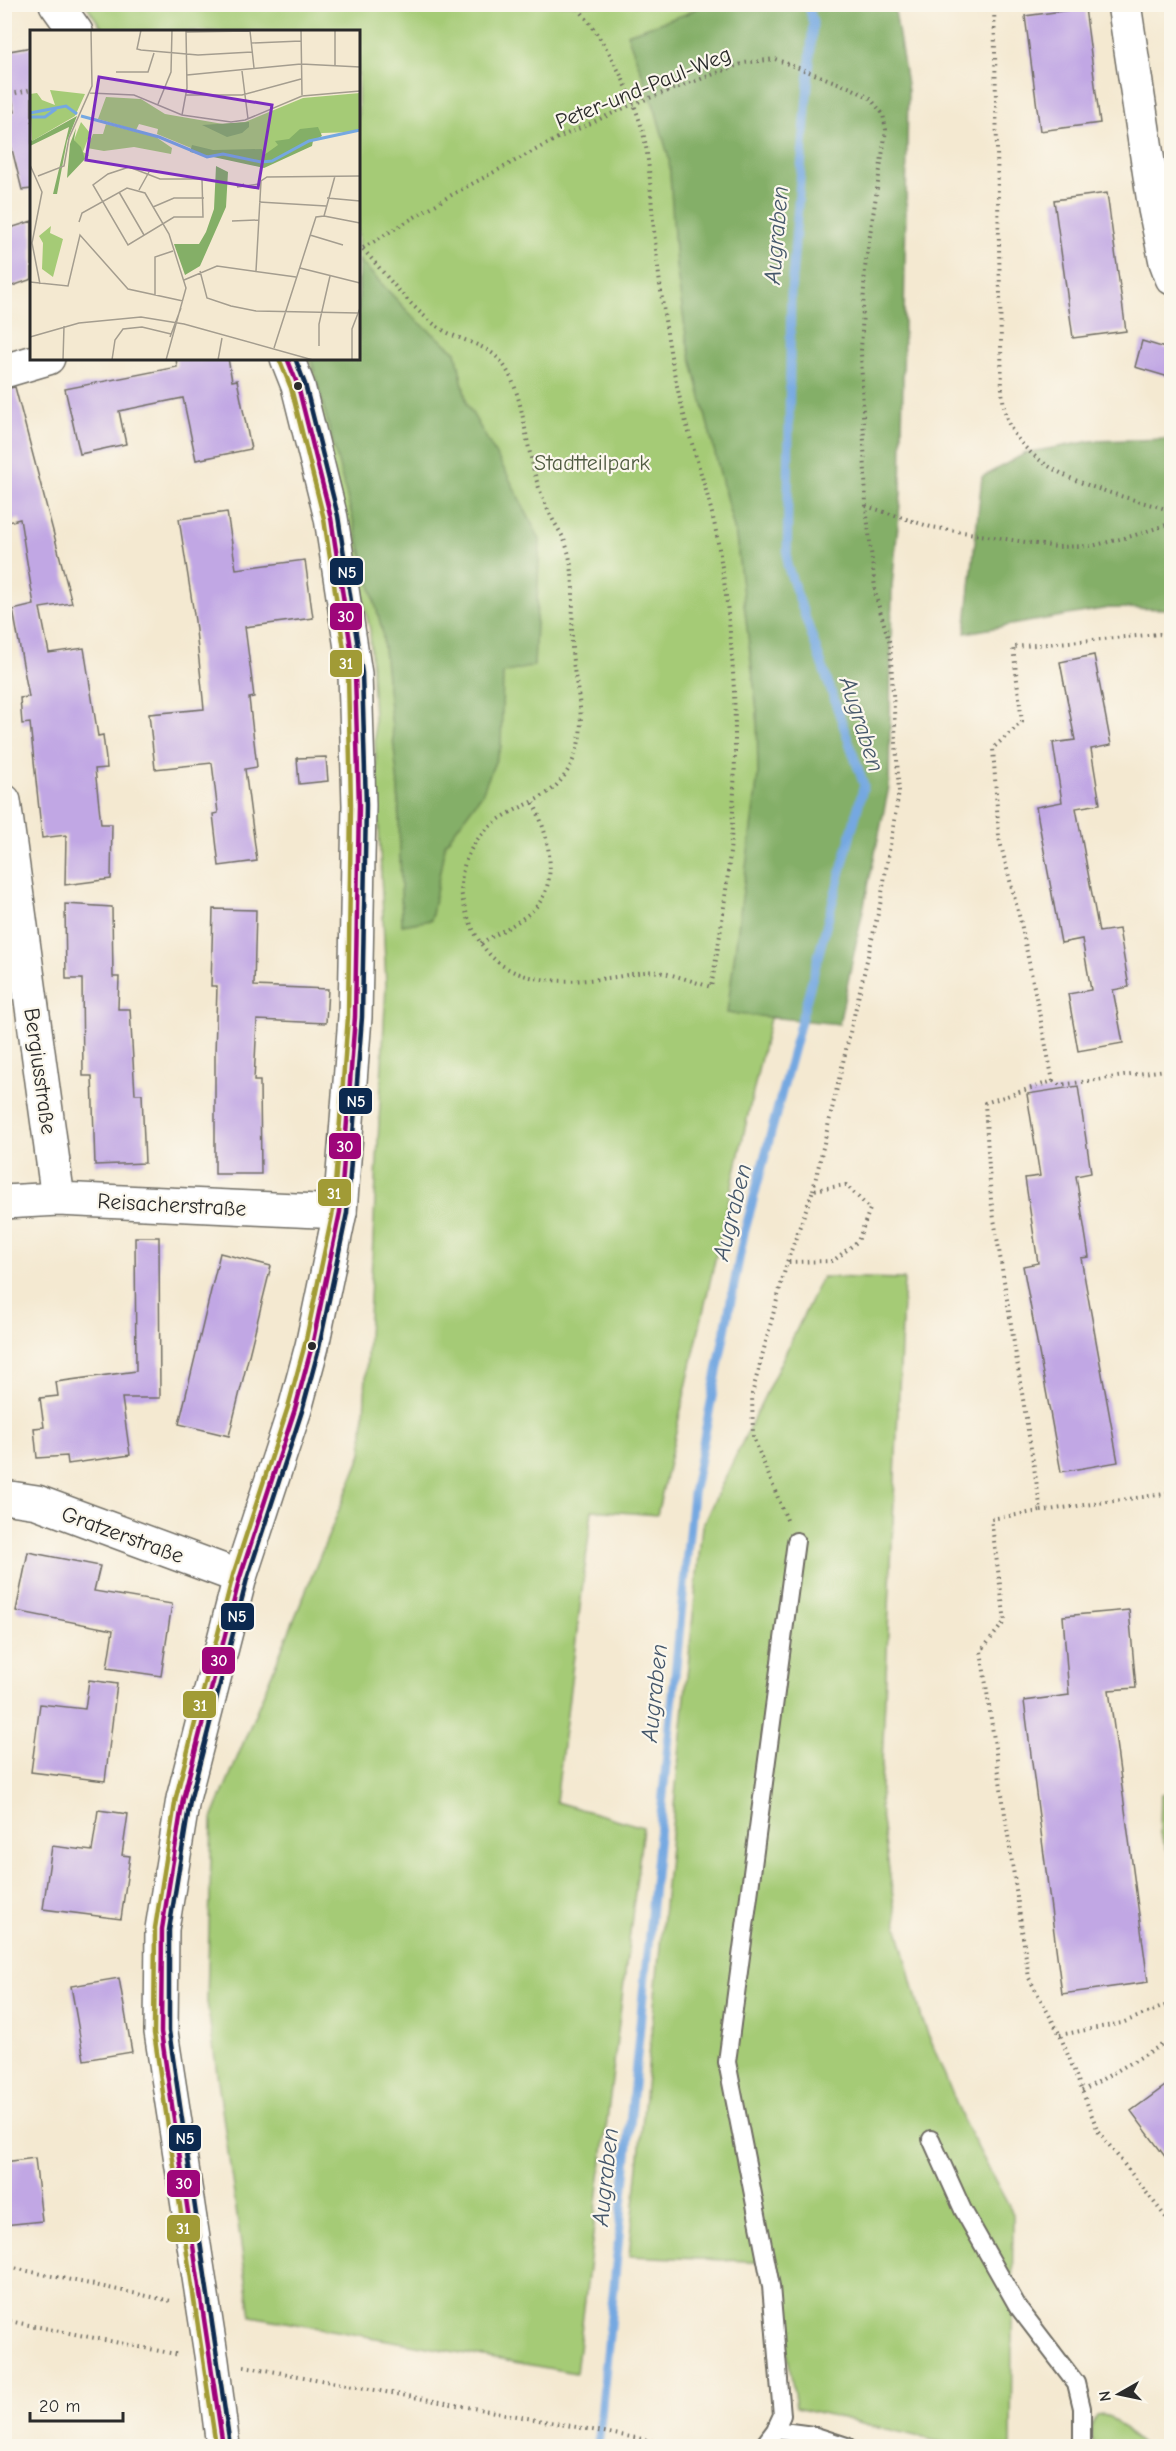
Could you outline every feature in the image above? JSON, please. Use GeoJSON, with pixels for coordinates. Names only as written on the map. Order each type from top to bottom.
{"type":"FeatureCollection","features":[{"type":"Feature","properties":{"kind":"street"},"geometry":{"type":"LineString","coordinates":[[56,4],[75,30]]}},
{"type":"Feature","properties":{"kind":"street"},"geometry":{"type":"LineString","coordinates":[[1124,4],[1163,212],[1166,262],[1172,278]]}},
{"type":"Feature","properties":{"kind":"street"},"geometry":{"type":"LineString","coordinates":[[4,371],[41,360]]}},
{"type":"Feature","properties":{"kind":"street"},"geometry":{"type":"LineString","coordinates":[[224,2446],[201,2359],[161,2032],[162,1929],[183,1799],[240,1577],[295,1409],[312,1346],[340,1212],[355,1017],[359,805],[355,674],[331,518],[298,386],[288,360]]}},
{"type":"Feature","properties":{"kind":"street","name":"Bergiusstraße"},"geometry":{"type":"LineString","coordinates":[[4,801],[58,1199]]}},
{"type":"Feature","properties":{"kind":"street","name":"Reisacherstraße"},"geometry":{"type":"LineString","coordinates":[[4,1202],[58,1199],[340,1212]]}},
{"type":"Feature","properties":{"kind":"street","name":"Gratzerstraße"},"geometry":{"type":"LineString","coordinates":[[4,1497],[37,1502],[240,1577]]}},
{"type":"Feature","properties":{"kind":"lane"},"geometry":{"type":"LineString","coordinates":[[763,2446],[775,2430],[782,2415],[771,2286],[727,2062],[796,1541]]}},
{"type":"Feature","properties":{"kind":"lane"},"geometry":{"type":"LineString","coordinates":[[931,2139],[963,2210],[1018,2307],[1076,2383],[1082,2408],[1082,2446]]}},
{"type":"Feature","properties":{"kind":"lane"},"geometry":{"type":"LineString","coordinates":[[775,2430],[813,2435],[846,2446]]}},
{"type":"Feature","properties":{"kind":"path"},"geometry":{"type":"LineString","coordinates":[[361,250],[436,326],[449,335],[479,345],[493,354],[504,366],[520,407],[540,490],[564,541],[572,566],[574,591],[572,648],[580,733],[575,756],[565,776],[551,791],[499,819],[483,832],[471,848],[464,864],[461,882],[462,900],[469,920],[491,956],[504,967],[522,975],[542,979],[610,978],[657,972],[711,987],[722,930],[730,866],[736,779],[736,717],[724,584],[716,533],[683,414],[670,348],[657,270],[649,168],[642,128],[614,62],[590,22],[575,4]]}},
{"type":"Feature","properties":{"kind":"path"},"geometry":{"type":"LineString","coordinates":[[994,4],[1002,392],[1005,414],[1012,430],[1024,446],[1063,474],[1095,487],[1172,511]]}},
{"type":"Feature","properties":{"kind":"path","name":"Peter-und-Paul-Weg"},"geometry":{"type":"LineString","coordinates":[[361,250],[507,164],[558,138],[633,104],[744,63],[775,59],[851,88],[870,98],[883,114],[886,130],[865,268],[861,351],[866,506],[876,597],[890,644],[899,792],[880,906],[813,1190],[788,1262],[752,1394],[753,1437],[796,1541]]}},
{"type":"Feature","properties":{"kind":"path"},"geometry":{"type":"LineString","coordinates":[[4,96],[30,90]]}},
{"type":"Feature","properties":{"kind":"path"},"geometry":{"type":"LineString","coordinates":[[866,506],[931,527],[1056,547],[1092,546],[1172,523]]}},
{"type":"Feature","properties":{"kind":"path"},"geometry":{"type":"LineString","coordinates":[[1053,1081],[1021,923],[999,838],[993,748],[1022,722],[1013,647],[1160,634],[1172,636]]}},
{"type":"Feature","properties":{"kind":"path"},"geometry":{"type":"LineString","coordinates":[[481,943],[533,910],[548,884],[548,852],[543,826],[533,802]]}},
{"type":"Feature","properties":{"kind":"path"},"geometry":{"type":"LineString","coordinates":[[1041,1511],[992,1200],[985,1103],[1053,1081],[1061,1085],[1172,1069]]}},
{"type":"Feature","properties":{"kind":"path"},"geometry":{"type":"LineString","coordinates":[[788,1262],[832,1261],[858,1241],[870,1209],[846,1185],[813,1190]]}},
{"type":"Feature","properties":{"kind":"path"},"geometry":{"type":"LineString","coordinates":[[1172,1493],[991,1519],[1005,1621],[981,1652],[1029,1978],[1060,2035],[1098,2131],[1172,2224]]}},
{"type":"Feature","properties":{"kind":"path"},"geometry":{"type":"LineString","coordinates":[[1060,2035],[1122,2023],[1172,2003]]}},
{"type":"Feature","properties":{"kind":"path"},"geometry":{"type":"LineString","coordinates":[[1082,2091],[1172,2039]]}},
{"type":"Feature","properties":{"kind":"path"},"geometry":{"type":"LineString","coordinates":[[4,2265],[180,2303]]}},
{"type":"Feature","properties":{"kind":"path"},"geometry":{"type":"LineString","coordinates":[[4,2320],[201,2359],[680,2446]]}},
{"type":"Feature","properties":{"kind":"green space","name":"Stadtteilpark"},"geometry":{"type":"Polygon","coordinates":[[[86,5],[827,5],[780,1018],[770,1018],[657,1515],[592,1510],[556,1802],[643,1827],[576,2373],[251,2316],[207,2002],[212,1819],[362,1454],[386,985],[370,630],[308,360],[360,360],[360,30],[103,30],[86,5]]]}},
{"type":"Feature","properties":{"kind":"green space"},"geometry":{"type":"Polygon","coordinates":[[[702,5],[894,5],[908,91],[901,494],[892,586],[889,787],[839,1024],[727,1013],[758,775],[757,711],[736,537],[687,342],[676,266],[669,159],[655,109],[627,34],[686,14],[702,5]]]}},
{"type":"Feature","properties":{"kind":"green space"},"geometry":{"type":"Polygon","coordinates":[[[360,261],[415,319],[456,352],[467,404],[507,474],[540,540],[534,666],[503,673],[501,747],[482,794],[445,844],[431,920],[402,925],[398,787],[382,630],[311,360],[360,360],[360,261]]]}},
{"type":"Feature","properties":{"kind":"green space"},"geometry":{"type":"Polygon","coordinates":[[[1171,439],[1171,609],[1109,608],[965,633],[982,477],[1026,453],[1091,441],[1171,439]]]}},
{"type":"Feature","properties":{"kind":"green space"},"geometry":{"type":"Polygon","coordinates":[[[822,1277],[904,1279],[880,1807],[897,1925],[922,2019],[963,2120],[1013,2214],[1011,2446],[957,2446],[796,2407],[773,2262],[629,2256],[702,1526],[822,1277]]]}},
{"type":"Feature","properties":{"kind":"green space"},"geometry":{"type":"Polygon","coordinates":[[[1172,1792],[1171,1858],[1160,1834],[1161,1794],[1172,1792]]]}},
{"type":"Feature","properties":{"kind":"green space"},"geometry":{"type":"Polygon","coordinates":[[[1096,2416],[1110,2417],[1143,2446],[1092,2446],[1092,2424],[1096,2416]]]}},
{"type":"Feature","properties":{"kind":"building"},"geometry":{"type":"Polygon","coordinates":[[[1085,8],[1100,123],[1040,131],[1025,16],[1085,8]]]}},
{"type":"Feature","properties":{"kind":"building"},"geometry":{"type":"Polygon","coordinates":[[[30,47],[30,189],[22,190],[4,117],[4,114],[15,112],[4,63],[4,52],[30,47]]]}},
{"type":"Feature","properties":{"kind":"building"},"geometry":{"type":"Polygon","coordinates":[[[1107,193],[1126,331],[1073,338],[1054,200],[1107,193]]]}},
{"type":"Feature","properties":{"kind":"building"},"geometry":{"type":"Polygon","coordinates":[[[30,222],[30,280],[4,289],[4,230],[30,222]]]}},
{"type":"Feature","properties":{"kind":"building"},"geometry":{"type":"Polygon","coordinates":[[[1142,341],[1172,350],[1172,378],[1135,367],[1142,341]]]}},
{"type":"Feature","properties":{"kind":"building"},"geometry":{"type":"Polygon","coordinates":[[[176,360],[228,360],[232,381],[237,380],[251,449],[196,460],[183,398],[119,411],[126,444],[80,454],[65,389],[177,367],[176,360]]]}},
{"type":"Feature","properties":{"kind":"building"},"geometry":{"type":"Polygon","coordinates":[[[15,387],[72,603],[40,608],[49,653],[84,648],[98,736],[103,735],[107,768],[95,769],[101,824],[112,824],[111,879],[65,885],[66,835],[42,838],[30,723],[22,724],[20,698],[29,697],[13,610],[34,605],[20,519],[4,523],[4,389],[15,387]]]}},
{"type":"Feature","properties":{"kind":"building"},"geometry":{"type":"Polygon","coordinates":[[[227,512],[236,569],[305,560],[313,618],[245,627],[254,697],[249,698],[257,767],[245,769],[257,861],[219,866],[213,814],[218,813],[212,763],[155,769],[149,714],[204,709],[195,621],[179,519],[227,512]]]}},
{"type":"Feature","properties":{"kind":"building"},"geometry":{"type":"Polygon","coordinates":[[[1094,655],[1111,745],[1091,749],[1100,804],[1076,808],[1099,932],[1119,929],[1129,987],[1113,990],[1123,1043],[1078,1051],[1068,994],[1091,990],[1082,939],[1061,943],[1036,807],[1062,802],[1053,743],[1075,740],[1060,662],[1094,655]]]}},
{"type":"Feature","properties":{"kind":"building"},"geometry":{"type":"Polygon","coordinates":[[[326,757],[328,781],[299,784],[297,758],[326,757]]]}},
{"type":"Feature","properties":{"kind":"building"},"geometry":{"type":"Polygon","coordinates":[[[65,904],[112,907],[113,977],[119,977],[118,1009],[130,1009],[135,1094],[142,1094],[145,1163],[95,1165],[92,1076],[83,1076],[82,979],[66,979],[65,904]]]}},
{"type":"Feature","properties":{"kind":"building"},"geometry":{"type":"Polygon","coordinates":[[[213,909],[256,910],[254,986],[328,989],[326,1023],[257,1020],[254,1081],[260,1081],[261,1174],[215,1174],[217,986],[211,986],[213,909]]]}},
{"type":"Feature","properties":{"kind":"building"},"geometry":{"type":"Polygon","coordinates":[[[1078,1086],[1091,1173],[1076,1176],[1089,1257],[1081,1258],[1118,1462],[1061,1472],[1023,1266],[1038,1263],[1025,1178],[1040,1176],[1027,1094],[1078,1086]]]}},
{"type":"Feature","properties":{"kind":"building"},"geometry":{"type":"Polygon","coordinates":[[[135,1237],[159,1237],[160,1398],[122,1398],[130,1455],[68,1464],[67,1456],[37,1458],[34,1428],[44,1427],[40,1398],[58,1396],[56,1382],[136,1371],[135,1237]]]}},
{"type":"Feature","properties":{"kind":"building"},"geometry":{"type":"Polygon","coordinates":[[[220,1253],[271,1266],[229,1436],[179,1424],[220,1253]]]}},
{"type":"Feature","properties":{"kind":"building"},"geometry":{"type":"Polygon","coordinates":[[[28,1552],[100,1566],[94,1591],[172,1604],[161,1676],[107,1668],[113,1630],[16,1611],[28,1552]]]}},
{"type":"Feature","properties":{"kind":"building"},"geometry":{"type":"Polygon","coordinates":[[[1129,1610],[1136,1688],[1109,1690],[1148,1982],[1062,1994],[1024,1701],[1069,1695],[1063,1616],[1129,1610]]]}},
{"type":"Feature","properties":{"kind":"building"},"geometry":{"type":"Polygon","coordinates":[[[89,1680],[117,1684],[105,1781],[31,1772],[40,1704],[85,1709],[89,1680]]]}},
{"type":"Feature","properties":{"kind":"building"},"geometry":{"type":"Polygon","coordinates":[[[98,1810],[128,1814],[122,1855],[130,1856],[121,1919],[43,1909],[52,1846],[92,1851],[98,1810]]]}},
{"type":"Feature","properties":{"kind":"building"},"geometry":{"type":"Polygon","coordinates":[[[119,1978],[132,2052],[84,2060],[71,1986],[119,1978]]]}},
{"type":"Feature","properties":{"kind":"building"},"geometry":{"type":"Polygon","coordinates":[[[1172,2081],[1172,2166],[1131,2111],[1172,2081]]]}},
{"type":"Feature","properties":{"kind":"building"},"geometry":{"type":"Polygon","coordinates":[[[35,2158],[42,2221],[4,2225],[4,2162],[35,2158]]]}},
{"type":"Feature","properties":{"kind":"waterway","name":"Augraben"},"geometry":{"type":"LineString","coordinates":[[598,2446],[693,1494],[744,1234],[864,785],[787,565],[791,291],[813,23],[808,4]]}},
{"type":"Feature","properties":{"kind":"transit line","name":"30"},"geometry":{"type":"LineString","coordinates":[[223,2446],[161,2032],[162,1929],[183,1799],[240,1577],[295,1409],[312,1346],[340,1212],[355,1017],[359,805],[355,674],[331,518],[298,386],[288,360]]}},
{"type":"Feature","properties":{"kind":"transit line","name":"N5"},"geometry":{"type":"LineString","coordinates":[[230,2445],[169,2031],[169,1930],[190,1801],[247,1579],[302,1411],[319,1348],[347,1213],[362,1017],[366,805],[362,673],[338,516],[305,384],[296,360]]}},
{"type":"Feature","properties":{"kind":"transit line","name":"31"},"geometry":{"type":"LineString","coordinates":[[216,2446],[154,2033],[155,1928],[176,1797],[233,1575],[288,1407],[305,1344],[333,1211],[348,1017],[351,805],[348,675],[324,519],[291,388],[280,361]]}}]}
